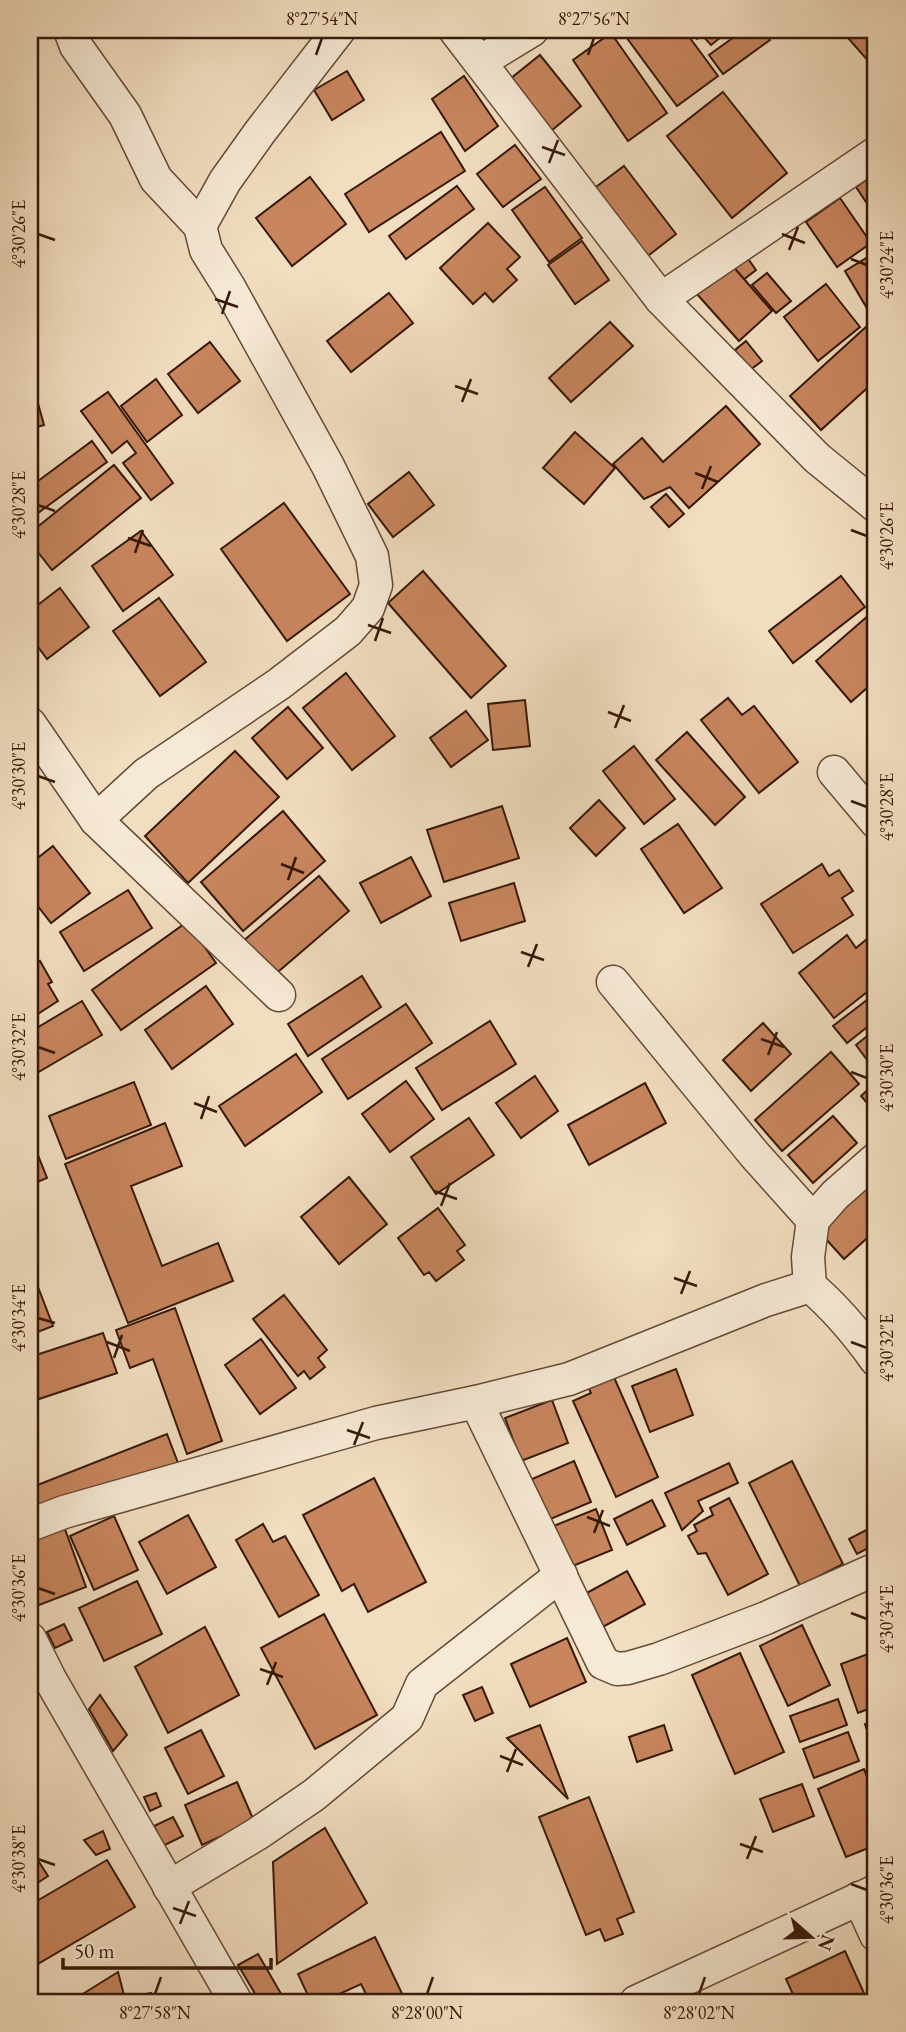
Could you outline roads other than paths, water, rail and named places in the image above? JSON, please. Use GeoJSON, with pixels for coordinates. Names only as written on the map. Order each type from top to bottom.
{"type":"FeatureCollection","features":[{"type":"Feature","properties":{"kind":"street"},"geometry":{"type":"LineString","coordinates":[[70,30],[76,46],[125,115],[156,179],[200,226],[206,250],[229,287],[339,489],[372,556],[376,585],[368,608],[348,631],[279,684],[146,775],[96,820]]}},
{"type":"Feature","properties":{"kind":"street"},"geometry":{"type":"LineString","coordinates":[[200,226],[225,181],[339,30]]}},
{"type":"Feature","properties":{"kind":"street"},"geometry":{"type":"LineString","coordinates":[[455,30],[661,299],[817,458],[876,506]]}},
{"type":"Feature","properties":{"kind":"street"},"geometry":{"type":"LineString","coordinates":[[480,62],[532,30]]}},
{"type":"Feature","properties":{"kind":"street"},"geometry":{"type":"LineString","coordinates":[[661,299],[876,152]]}},
{"type":"Feature","properties":{"kind":"street"},"geometry":{"type":"LineString","coordinates":[[30,724],[96,820],[279,995]]}},
{"type":"Feature","properties":{"kind":"street"},"geometry":{"type":"LineString","coordinates":[[834,772],[876,822]]}},
{"type":"Feature","properties":{"kind":"street"},"geometry":{"type":"LineString","coordinates":[[613,982],[754,1154],[813,1220]]}},
{"type":"Feature","properties":{"kind":"street"},"geometry":{"type":"LineString","coordinates":[[876,1159],[835,1195],[813,1220],[808,1257],[810,1286],[832,1304],[876,1360]]}},
{"type":"Feature","properties":{"kind":"street"},"geometry":{"type":"LineString","coordinates":[[30,1525],[64,1512],[376,1423],[569,1379],[766,1300],[810,1286]]}},
{"type":"Feature","properties":{"kind":"street"},"geometry":{"type":"LineString","coordinates":[[476,1402],[603,1663],[617,1669],[659,1659],[765,1618],[876,1569]]}},
{"type":"Feature","properties":{"kind":"street"},"geometry":{"type":"LineString","coordinates":[[169,1887],[257,1834],[314,1795],[407,1718],[422,1684],[561,1575]]}},
{"type":"Feature","properties":{"kind":"street"},"geometry":{"type":"LineString","coordinates":[[30,1639],[50,1679],[236,2002]]}},
{"type":"Feature","properties":{"kind":"street"},"geometry":{"type":"LineString","coordinates":[[636,2002],[868,1894],[876,1935]]}}]}
